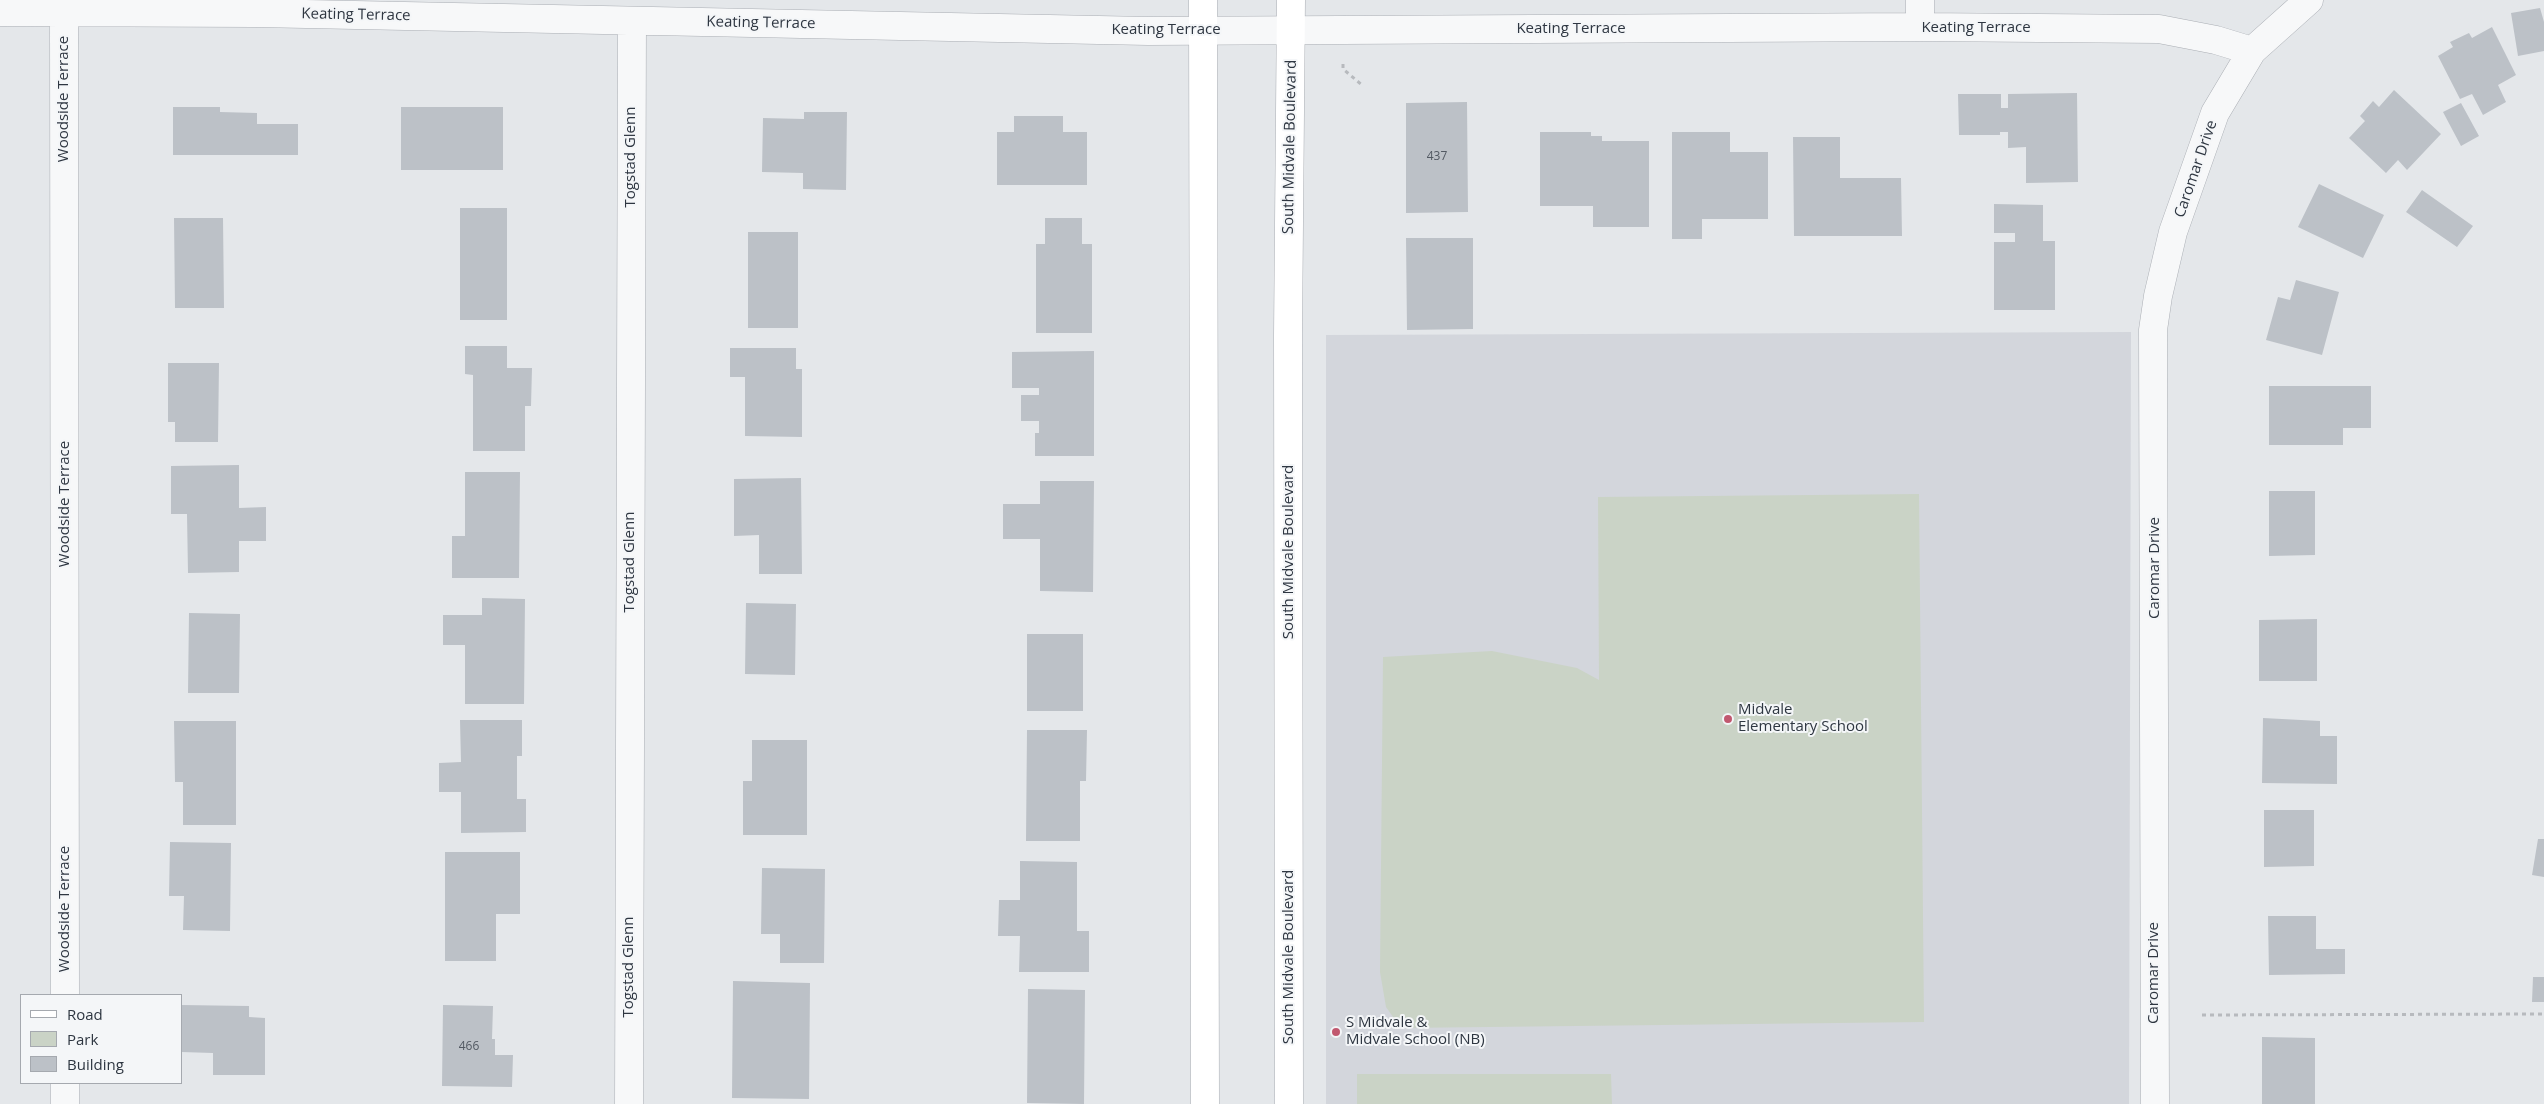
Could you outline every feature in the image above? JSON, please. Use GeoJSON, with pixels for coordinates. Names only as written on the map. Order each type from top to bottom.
{"type":"FeatureCollection","features":[{"type":"Feature","properties":{"kind":"main road"},"geometry":{"type":"LineString","coordinates":[[1204,0],[1205,1104]]}},
{"type":"Feature","properties":{"kind":"main road","name":"South Midvale Boulevard"},"geometry":{"type":"LineString","coordinates":[[1289,1104],[1288,335],[1291,0]]}},
{"type":"Feature","properties":{"kind":"street"},"geometry":{"type":"LineString","coordinates":[[1920,0],[1920,27]]}},
{"type":"Feature","properties":{"kind":"street"},"geometry":{"type":"LineString","coordinates":[[2252,51],[2309,0]]}},
{"type":"Feature","properties":{"kind":"street","name":"Keating Terrace"},"geometry":{"type":"LineString","coordinates":[[0,12],[256,13],[1148,31],[1920,27],[2159,29],[2216,40],[2252,51]]}},
{"type":"Feature","properties":{"kind":"street","name":"Woodside Terrace"},"geometry":{"type":"LineString","coordinates":[[64,12],[65,994]]}},
{"type":"Feature","properties":{"kind":"street","name":"Togstad Glenn"},"geometry":{"type":"LineString","coordinates":[[629,1104],[632,21]]}},
{"type":"Feature","properties":{"kind":"street","name":"Caromar Drive"},"geometry":{"type":"LineString","coordinates":[[2156,1104],[2153,330],[2158,296],[2174,232],[2206,140],[2216,113],[2252,51]]}},
{"type":"Feature","properties":{"kind":"street"},"geometry":{"type":"LineString","coordinates":[[65,1084],[66,1104]]}},
{"type":"Feature","properties":{"kind":"path"},"geometry":{"type":"LineString","coordinates":[[2202,1015],[2544,1014]]}},
{"type":"Feature","properties":{"kind":"shaded area","name":"Midvale Elementary School"},"geometry":{"type":"Polygon","coordinates":[[[2131,332],[2129,1104],[1326,1104],[1326,335],[2131,332]]]}},
{"type":"Feature","properties":{"kind":"green space"},"geometry":{"type":"Polygon","coordinates":[[[1919,494],[1924,1022],[1401,1028],[1386,1007],[1380,972],[1383,657],[1492,651],[1577,668],[1599,680],[1598,497],[1919,494]]]}},
{"type":"Feature","properties":{"kind":"green space"},"geometry":{"type":"Polygon","coordinates":[[[1357,1074],[1611,1074],[1612,1104],[1357,1104],[1357,1074]]]}},
{"type":"Feature","properties":{"kind":"building"},"geometry":{"type":"Polygon","coordinates":[[[2540,8],[2544,22],[2544,51],[2518,56],[2511,13],[2540,8]]]}},
{"type":"Feature","properties":{"kind":"building"},"geometry":{"type":"Polygon","coordinates":[[[2492,27],[2516,75],[2498,85],[2506,102],[2483,115],[2472,94],[2460,99],[2438,56],[2453,47],[2450,42],[2469,33],[2472,38],[2492,27]]]}},
{"type":"Feature","properties":{"kind":"building"},"geometry":{"type":"Polygon","coordinates":[[[2394,90],[2441,134],[2407,170],[2398,160],[2386,173],[2349,138],[2365,121],[2360,116],[2373,101],[2379,107],[2394,90]]]}},
{"type":"Feature","properties":{"kind":"building"},"geometry":{"type":"Polygon","coordinates":[[[2077,93],[2078,182],[2026,183],[2026,147],[2008,148],[2008,132],[2000,132],[2000,135],[1959,135],[1958,94],[2001,94],[2001,108],[2008,108],[2008,94],[2077,93]]]}},
{"type":"Feature","properties":{"kind":"building"},"geometry":{"type":"Polygon","coordinates":[[[1467,102],[1468,212],[1406,213],[1406,103],[1467,102]]]}},
{"type":"Feature","properties":{"kind":"building"},"geometry":{"type":"Polygon","coordinates":[[[2461,103],[2479,136],[2461,146],[2443,112],[2461,103]]]}},
{"type":"Feature","properties":{"kind":"building"},"geometry":{"type":"Polygon","coordinates":[[[173,107],[220,107],[220,112],[257,113],[257,124],[298,124],[298,155],[173,155],[173,107]]]}},
{"type":"Feature","properties":{"kind":"building"},"geometry":{"type":"Polygon","coordinates":[[[401,107],[503,107],[503,170],[401,170],[401,107]]]}},
{"type":"Feature","properties":{"kind":"building"},"geometry":{"type":"Polygon","coordinates":[[[804,112],[847,112],[846,190],[803,189],[803,173],[762,172],[763,118],[804,119],[804,112]]]}},
{"type":"Feature","properties":{"kind":"building"},"geometry":{"type":"Polygon","coordinates":[[[1014,116],[1063,116],[1063,132],[1087,132],[1087,185],[997,185],[997,132],[1014,132],[1014,116]]]}},
{"type":"Feature","properties":{"kind":"building"},"geometry":{"type":"Polygon","coordinates":[[[1540,132],[1591,132],[1591,136],[1602,136],[1602,141],[1649,141],[1649,227],[1593,227],[1593,206],[1540,206],[1540,132]]]}},
{"type":"Feature","properties":{"kind":"building"},"geometry":{"type":"Polygon","coordinates":[[[1672,132],[1730,132],[1730,152],[1768,152],[1768,219],[1702,219],[1702,239],[1672,239],[1672,132]]]}},
{"type":"Feature","properties":{"kind":"building"},"geometry":{"type":"Polygon","coordinates":[[[1793,137],[1840,137],[1840,178],[1901,178],[1902,236],[1794,236],[1793,137]]]}},
{"type":"Feature","properties":{"kind":"building"},"geometry":{"type":"Polygon","coordinates":[[[2319,184],[2384,215],[2363,258],[2298,227],[2319,184]]]}},
{"type":"Feature","properties":{"kind":"building"},"geometry":{"type":"Polygon","coordinates":[[[2422,190],[2473,226],[2457,247],[2406,212],[2422,190]]]}},
{"type":"Feature","properties":{"kind":"building"},"geometry":{"type":"Polygon","coordinates":[[[1994,204],[2043,205],[2043,241],[2055,241],[2055,310],[1994,310],[1994,242],[2015,242],[2015,233],[1994,233],[1994,204]]]}},
{"type":"Feature","properties":{"kind":"building"},"geometry":{"type":"Polygon","coordinates":[[[460,208],[507,208],[507,320],[460,320],[460,208]]]}},
{"type":"Feature","properties":{"kind":"building"},"geometry":{"type":"Polygon","coordinates":[[[174,218],[223,218],[224,308],[175,308],[174,218]]]}},
{"type":"Feature","properties":{"kind":"building"},"geometry":{"type":"Polygon","coordinates":[[[1045,218],[1082,218],[1082,244],[1092,244],[1092,333],[1036,333],[1036,244],[1045,244],[1045,218]]]}},
{"type":"Feature","properties":{"kind":"building"},"geometry":{"type":"Polygon","coordinates":[[[748,232],[798,232],[798,328],[748,328],[748,232]]]}},
{"type":"Feature","properties":{"kind":"building"},"geometry":{"type":"Polygon","coordinates":[[[1406,238],[1473,238],[1473,329],[1407,330],[1406,238]]]}},
{"type":"Feature","properties":{"kind":"building"},"geometry":{"type":"Polygon","coordinates":[[[2296,280],[2339,292],[2322,355],[2266,340],[2278,297],[2290,300],[2296,280]]]}},
{"type":"Feature","properties":{"kind":"building"},"geometry":{"type":"Polygon","coordinates":[[[465,346],[507,346],[507,368],[532,368],[531,406],[525,406],[525,451],[473,451],[473,375],[465,374],[465,346]]]}},
{"type":"Feature","properties":{"kind":"building"},"geometry":{"type":"Polygon","coordinates":[[[730,348],[796,348],[796,369],[802,369],[802,437],[745,436],[745,377],[730,377],[730,348]]]}},
{"type":"Feature","properties":{"kind":"building"},"geometry":{"type":"Polygon","coordinates":[[[1094,351],[1094,456],[1035,456],[1035,433],[1039,433],[1039,421],[1021,421],[1021,395],[1039,395],[1039,388],[1012,388],[1012,352],[1094,351]]]}},
{"type":"Feature","properties":{"kind":"building"},"geometry":{"type":"Polygon","coordinates":[[[168,363],[219,363],[218,442],[175,442],[175,422],[168,422],[168,363]]]}},
{"type":"Feature","properties":{"kind":"building"},"geometry":{"type":"Polygon","coordinates":[[[2269,386],[2371,386],[2371,428],[2343,428],[2343,445],[2269,445],[2269,386]]]}},
{"type":"Feature","properties":{"kind":"building"},"geometry":{"type":"Polygon","coordinates":[[[239,465],[239,508],[266,507],[266,541],[239,541],[239,572],[188,573],[187,514],[171,514],[171,466],[239,465]]]}},
{"type":"Feature","properties":{"kind":"building"},"geometry":{"type":"Polygon","coordinates":[[[465,472],[520,472],[519,578],[452,578],[452,536],[465,536],[465,472]]]}},
{"type":"Feature","properties":{"kind":"building"},"geometry":{"type":"Polygon","coordinates":[[[801,478],[802,574],[759,574],[759,535],[734,536],[734,479],[801,478]]]}},
{"type":"Feature","properties":{"kind":"building"},"geometry":{"type":"Polygon","coordinates":[[[1040,481],[1094,481],[1093,592],[1040,591],[1040,539],[1003,539],[1003,504],[1040,504],[1040,481]]]}},
{"type":"Feature","properties":{"kind":"building"},"geometry":{"type":"Polygon","coordinates":[[[2269,491],[2315,491],[2315,555],[2269,556],[2269,491]]]}},
{"type":"Feature","properties":{"kind":"building"},"geometry":{"type":"Polygon","coordinates":[[[482,598],[525,599],[524,704],[465,704],[465,645],[443,645],[443,615],[482,615],[482,598]]]}},
{"type":"Feature","properties":{"kind":"building"},"geometry":{"type":"Polygon","coordinates":[[[746,603],[796,604],[795,675],[745,674],[746,603]]]}},
{"type":"Feature","properties":{"kind":"building"},"geometry":{"type":"Polygon","coordinates":[[[189,613],[240,614],[239,693],[188,693],[189,613]]]}},
{"type":"Feature","properties":{"kind":"building"},"geometry":{"type":"Polygon","coordinates":[[[2317,619],[2317,681],[2259,681],[2259,620],[2317,619]]]}},
{"type":"Feature","properties":{"kind":"building"},"geometry":{"type":"Polygon","coordinates":[[[1027,634],[1083,634],[1083,711],[1027,711],[1027,634]]]}},
{"type":"Feature","properties":{"kind":"building"},"geometry":{"type":"Polygon","coordinates":[[[2263,718],[2320,721],[2320,736],[2337,736],[2337,784],[2262,783],[2263,718]]]}},
{"type":"Feature","properties":{"kind":"building"},"geometry":{"type":"Polygon","coordinates":[[[460,720],[522,720],[522,756],[517,756],[517,799],[526,799],[526,832],[461,833],[461,792],[439,792],[439,763],[461,762],[460,720]]]}},
{"type":"Feature","properties":{"kind":"building"},"geometry":{"type":"Polygon","coordinates":[[[174,721],[236,721],[236,825],[183,825],[183,782],[175,782],[174,721]]]}},
{"type":"Feature","properties":{"kind":"building"},"geometry":{"type":"Polygon","coordinates":[[[1027,730],[1087,730],[1086,781],[1080,781],[1080,841],[1026,841],[1027,730]]]}},
{"type":"Feature","properties":{"kind":"building"},"geometry":{"type":"Polygon","coordinates":[[[752,740],[807,740],[807,835],[743,835],[743,781],[752,781],[752,740]]]}},
{"type":"Feature","properties":{"kind":"building"},"geometry":{"type":"Polygon","coordinates":[[[2264,810],[2314,810],[2314,866],[2264,867],[2264,810]]]}},
{"type":"Feature","properties":{"kind":"building"},"geometry":{"type":"Polygon","coordinates":[[[2538,839],[2544,839],[2544,877],[2532,875],[2538,839]]]}},
{"type":"Feature","properties":{"kind":"building"},"geometry":{"type":"Polygon","coordinates":[[[170,842],[231,843],[230,931],[183,930],[184,896],[169,896],[170,842]]]}},
{"type":"Feature","properties":{"kind":"building"},"geometry":{"type":"Polygon","coordinates":[[[445,852],[520,852],[520,914],[496,914],[496,961],[445,961],[445,852]]]}},
{"type":"Feature","properties":{"kind":"building"},"geometry":{"type":"Polygon","coordinates":[[[1020,861],[1077,862],[1077,931],[1089,931],[1089,972],[1019,972],[1020,936],[998,936],[999,900],[1020,900],[1020,861]]]}},
{"type":"Feature","properties":{"kind":"building"},"geometry":{"type":"Polygon","coordinates":[[[762,868],[825,869],[824,963],[780,963],[780,934],[761,934],[762,868]]]}},
{"type":"Feature","properties":{"kind":"building"},"geometry":{"type":"Polygon","coordinates":[[[2268,916],[2316,916],[2316,949],[2345,949],[2345,974],[2269,975],[2268,916]]]}},
{"type":"Feature","properties":{"kind":"building"},"geometry":{"type":"Polygon","coordinates":[[[2533,977],[2544,977],[2544,1002],[2532,1002],[2533,977]]]}},
{"type":"Feature","properties":{"kind":"building"},"geometry":{"type":"Polygon","coordinates":[[[733,981],[810,983],[809,1099],[732,1098],[733,981]]]}},
{"type":"Feature","properties":{"kind":"building"},"geometry":{"type":"Polygon","coordinates":[[[1028,989],[1085,990],[1084,1104],[1027,1103],[1028,989]]]}},
{"type":"Feature","properties":{"kind":"building"},"geometry":{"type":"Polygon","coordinates":[[[182,1005],[249,1006],[249,1017],[265,1018],[265,1075],[213,1075],[213,1053],[182,1052],[182,1005]]]}},
{"type":"Feature","properties":{"kind":"building"},"geometry":{"type":"Polygon","coordinates":[[[443,1005],[493,1006],[492,1039],[495,1039],[495,1055],[513,1055],[512,1087],[442,1086],[443,1005]]]}},
{"type":"Feature","properties":{"kind":"building"},"geometry":{"type":"Polygon","coordinates":[[[2262,1037],[2315,1038],[2315,1104],[2262,1104],[2262,1037]]]}},
{"type":"Feature","properties":{"kind":"place","name":"Midvale Elementary School"},"geometry":{"type":"Point","coordinates":[1728,719]}},
{"type":"Feature","properties":{"kind":"place","name":"S Midvale & Midvale School (NB)"},"geometry":{"type":"Point","coordinates":[1336,1032]}}]}
